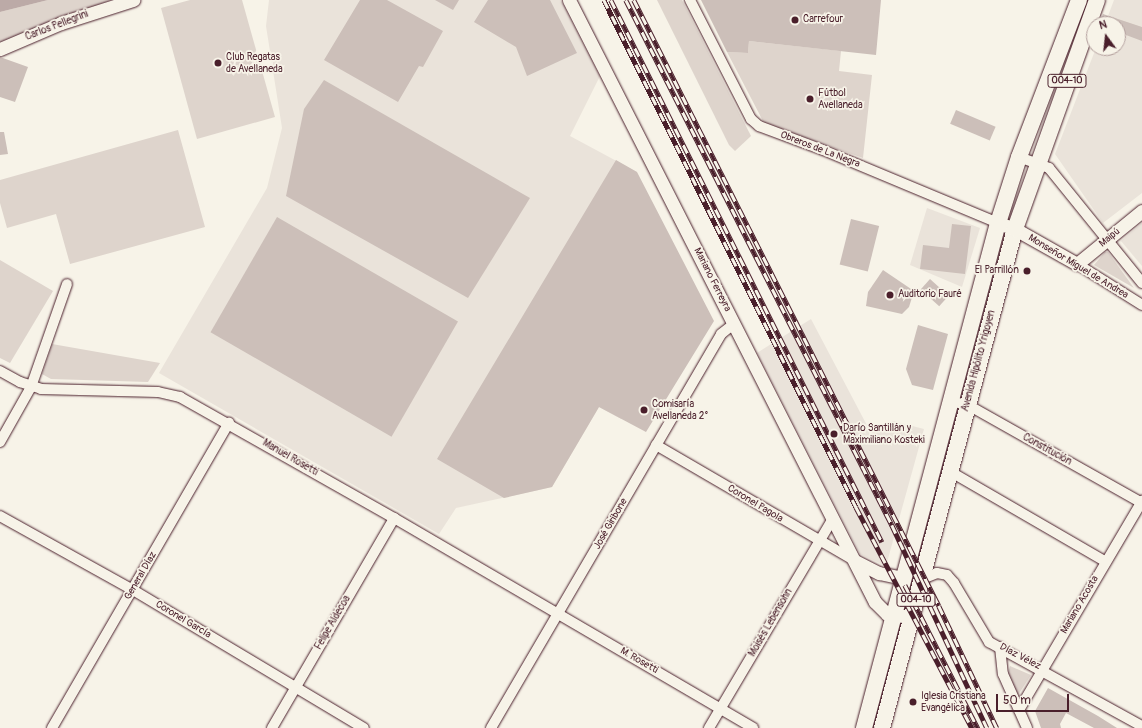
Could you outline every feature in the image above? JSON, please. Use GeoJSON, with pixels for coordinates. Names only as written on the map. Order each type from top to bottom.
{"type":"FeatureCollection","features":[{"type":"Feature","properties":{"kind":"main road","name":"Avenida Hipólito Yrigoyen"},"geometry":{"type":"LineString","coordinates":[[864,728],[998,223],[1019,157],[1079,0]]}},
{"type":"Feature","properties":{"kind":"main road","name":"Avenida Hipólito Yrigoyen"},"geometry":{"type":"LineString","coordinates":[[882,728],[1015,229],[1037,162],[1097,0]]}},
{"type":"Feature","properties":{"kind":"street","name":"Carlos Pellegrini"},"geometry":{"type":"LineString","coordinates":[[2,47],[68,21],[133,0]]}},
{"type":"Feature","properties":{"kind":"street","name":"Mariano Ferreyra"},"geometry":{"type":"LineString","coordinates":[[569,0],[880,609],[893,616]]}},
{"type":"Feature","properties":{"kind":"street","name":"Obreros de La Negra"},"geometry":{"type":"LineString","coordinates":[[690,0],[751,119],[759,126],[823,150],[1015,229]]}},
{"type":"Feature","properties":{"kind":"street"},"geometry":{"type":"LineString","coordinates":[[1019,157],[1037,162],[1049,168],[1142,284]]}},
{"type":"Feature","properties":{"kind":"street","name":"Maipú"},"geometry":{"type":"LineString","coordinates":[[1077,264],[1142,211]]}},
{"type":"Feature","properties":{"kind":"street","name":"Monseñor Miguel de Andrea"},"geometry":{"type":"LineString","coordinates":[[1015,229],[1077,264],[1142,305]]}},
{"type":"Feature","properties":{"kind":"street"},"geometry":{"type":"LineString","coordinates":[[0,442],[31,387],[67,284]]}},
{"type":"Feature","properties":{"kind":"street","name":"José Giribone"},"geometry":{"type":"LineString","coordinates":[[491,728],[721,334],[734,324]]}},
{"type":"Feature","properties":{"kind":"street","name":"Manuel Rosetti"},"geometry":{"type":"LineString","coordinates":[[0,371],[31,387],[170,393],[229,423],[558,614]]}},
{"type":"Feature","properties":{"kind":"street","name":"Constitución"},"geometry":{"type":"LineString","coordinates":[[950,401],[968,405],[1142,502]]}},
{"type":"Feature","properties":{"kind":"street","name":"General Díaz"},"geometry":{"type":"LineString","coordinates":[[52,728],[229,423]]}},
{"type":"Feature","properties":{"kind":"street","name":"Coronel Pagola"},"geometry":{"type":"LineString","coordinates":[[656,445],[818,541],[855,561]]}},
{"type":"Feature","properties":{"kind":"street"},"geometry":{"type":"LineString","coordinates":[[951,472],[1106,562]]}},
{"type":"Feature","properties":{"kind":"street","name":"Mariano Acosta"},"geometry":{"type":"LineString","coordinates":[[1019,710],[1142,502]]}},
{"type":"Feature","properties":{"kind":"street","name":"Coronel García"},"geometry":{"type":"LineString","coordinates":[[0,516],[133,590],[364,728]]}},
{"type":"Feature","properties":{"kind":"street","name":"Felipe Aldecoa"},"geometry":{"type":"LineString","coordinates":[[272,728],[394,518]]}},
{"type":"Feature","properties":{"kind":"street","name":"Moisés Lebensohn"},"geometry":{"type":"LineString","coordinates":[[709,728],[818,541],[833,518]]}},
{"type":"Feature","properties":{"kind":"street"},"geometry":{"type":"LineString","coordinates":[[855,561],[879,573],[903,578]]}},
{"type":"Feature","properties":{"kind":"street","name":"Díaz Vélez"},"geometry":{"type":"LineString","coordinates":[[922,579],[937,574],[950,578],[986,638],[1142,726]]}},
{"type":"Feature","properties":{"kind":"street","name":"M. Rosetti"},"geometry":{"type":"LineString","coordinates":[[558,614],[720,709]]}},
{"type":"Feature","properties":{"kind":"street"},"geometry":{"type":"LineString","coordinates":[[893,616],[912,617]]}},
{"type":"Feature","properties":{"kind":"street"},"geometry":{"type":"LineString","coordinates":[[1000,647],[1003,674],[1028,728]]}},
{"type":"Feature","properties":{"kind":"street"},"geometry":{"type":"LineString","coordinates":[[720,709],[753,728]]}},
{"type":"Feature","properties":{"kind":"shaded area"},"geometry":{"type":"Polygon","coordinates":[[[0,0],[48,0],[0,12],[0,0]]]}},
{"type":"Feature","properties":{"kind":"shaded area"},"geometry":{"type":"Polygon","coordinates":[[[48,0],[111,0],[0,42],[0,12],[48,0]]]}},
{"type":"Feature","properties":{"kind":"shaded area","name":"Club Regatas de Avellaneda"},"geometry":{"type":"Polygon","coordinates":[[[190,0],[242,0],[275,117],[197,139],[161,8],[190,0]]]}},
{"type":"Feature","properties":{"kind":"shaded area"},"geometry":{"type":"Polygon","coordinates":[[[269,0],[561,0],[600,76],[570,136],[637,172],[643,387],[621,419],[599,407],[552,487],[456,508],[439,534],[159,373],[267,188],[282,128],[266,26],[269,0]]]}},
{"type":"Feature","properties":{"kind":"shaded area"},"geometry":{"type":"Polygon","coordinates":[[[657,0],[682,0],[751,136],[735,151],[729,145],[657,0]]]}},
{"type":"Feature","properties":{"kind":"shaded area"},"geometry":{"type":"Polygon","coordinates":[[[1114,0],[1142,0],[1142,193],[1103,223],[1055,154],[1093,56],[1126,56],[1126,16],[1108,16],[1114,0]]]}},
{"type":"Feature","properties":{"kind":"shaded area","name":"Fútbol Avellaneda"},"geometry":{"type":"Polygon","coordinates":[[[749,41],[841,51],[839,71],[872,75],[863,158],[764,123],[727,52],[748,53],[749,41]]]}},
{"type":"Feature","properties":{"kind":"shaded area"},"geometry":{"type":"Polygon","coordinates":[[[178,130],[205,227],[70,264],[56,214],[7,228],[0,203],[0,180],[178,130]]]}},
{"type":"Feature","properties":{"kind":"shaded area"},"geometry":{"type":"Polygon","coordinates":[[[927,208],[980,228],[962,287],[910,265],[927,208]]]}},
{"type":"Feature","properties":{"kind":"shaded area"},"geometry":{"type":"Polygon","coordinates":[[[1142,223],[1142,266],[1121,241],[1142,223]]]}},
{"type":"Feature","properties":{"kind":"shaded area"},"geometry":{"type":"Polygon","coordinates":[[[1105,252],[1108,252],[1134,288],[1094,265],[1105,252]]]}},
{"type":"Feature","properties":{"kind":"shaded area"},"geometry":{"type":"Polygon","coordinates":[[[0,260],[53,291],[10,363],[0,358],[0,260]]]}},
{"type":"Feature","properties":{"kind":"shaded area"},"geometry":{"type":"Polygon","coordinates":[[[811,319],[871,433],[893,421],[924,429],[886,566],[860,554],[757,353],[811,319]]]}},
{"type":"Feature","properties":{"kind":"shaded area"},"geometry":{"type":"Polygon","coordinates":[[[52,344],[160,363],[148,382],[51,379],[42,374],[52,344]]]}},
{"type":"Feature","properties":{"kind":"shaded area"},"geometry":{"type":"Polygon","coordinates":[[[1010,666],[1031,675],[1018,695],[1008,674],[1010,666]]]}},
{"type":"Feature","properties":{"kind":"building"},"geometry":{"type":"Polygon","coordinates":[[[360,0],[387,0],[443,31],[423,67],[419,66],[398,102],[324,60],[360,0]]]}},
{"type":"Feature","properties":{"kind":"building"},"geometry":{"type":"Polygon","coordinates":[[[435,0],[459,0],[453,10],[435,0]]]}},
{"type":"Feature","properties":{"kind":"building"},"geometry":{"type":"Polygon","coordinates":[[[488,0],[550,0],[577,53],[527,76],[516,47],[474,22],[488,0]]]}},
{"type":"Feature","properties":{"kind":"building","name":"Carrefour"},"geometry":{"type":"Polygon","coordinates":[[[701,0],[881,0],[876,55],[749,41],[748,53],[727,52],[701,0]]]}},
{"type":"Feature","properties":{"kind":"building"},"geometry":{"type":"Polygon","coordinates":[[[1126,22],[1142,27],[1142,41],[1126,35],[1126,22]]]}},
{"type":"Feature","properties":{"kind":"building"},"geometry":{"type":"Polygon","coordinates":[[[0,57],[28,67],[15,102],[0,97],[0,57]]]}},
{"type":"Feature","properties":{"kind":"building"},"geometry":{"type":"Polygon","coordinates":[[[324,80],[530,198],[468,298],[286,196],[304,109],[324,80]]]}},
{"type":"Feature","properties":{"kind":"building"},"geometry":{"type":"Polygon","coordinates":[[[956,110],[996,127],[990,141],[950,124],[956,110]]]}},
{"type":"Feature","properties":{"kind":"building"},"geometry":{"type":"Polygon","coordinates":[[[0,132],[4,132],[8,154],[0,155],[0,132]]]}},
{"type":"Feature","properties":{"kind":"building"},"geometry":{"type":"Polygon","coordinates":[[[616,160],[637,172],[714,321],[646,432],[599,407],[552,487],[504,498],[437,459],[616,160]]]}},
{"type":"Feature","properties":{"kind":"building"},"geometry":{"type":"Polygon","coordinates":[[[277,217],[458,322],[391,437],[210,332],[277,217]]]}},
{"type":"Feature","properties":{"kind":"building"},"geometry":{"type":"Polygon","coordinates":[[[851,219],[879,226],[868,272],[840,265],[851,219]]]}},
{"type":"Feature","properties":{"kind":"building"},"geometry":{"type":"Polygon","coordinates":[[[952,224],[971,226],[965,274],[920,269],[923,245],[949,248],[952,224]]]}},
{"type":"Feature","properties":{"kind":"building","name":"Auditorio Fauré"},"geometry":{"type":"Polygon","coordinates":[[[883,270],[914,291],[909,307],[902,314],[866,306],[868,292],[883,270]]]}},
{"type":"Feature","properties":{"kind":"building"},"geometry":{"type":"Polygon","coordinates":[[[930,279],[949,296],[939,306],[921,289],[930,279]]]}},
{"type":"Feature","properties":{"kind":"building"},"geometry":{"type":"Polygon","coordinates":[[[918,325],[948,334],[933,390],[912,385],[906,369],[918,325]]]}},
{"type":"Feature","properties":{"kind":"building"},"geometry":{"type":"Polygon","coordinates":[[[1048,688],[1117,728],[1094,728],[1066,713],[1060,724],[1061,728],[1041,728],[1035,711],[1048,688]]]}},
{"type":"Feature","properties":{"kind":"railway"},"geometry":{"type":"LineString","coordinates":[[604,0],[856,507],[972,728]]}},
{"type":"Feature","properties":{"kind":"railway"},"geometry":{"type":"LineString","coordinates":[[611,0],[882,542]]}},
{"type":"Feature","properties":{"kind":"railway"},"geometry":{"type":"LineString","coordinates":[[626,0],[892,525],[987,728]]}},
{"type":"Feature","properties":{"kind":"railway"},"geometry":{"type":"LineString","coordinates":[[634,0],[939,606],[997,728]]}},
{"type":"Feature","properties":{"kind":"railway"},"geometry":{"type":"LineString","coordinates":[[905,585],[978,728]]}},
{"type":"Feature","properties":{"kind":"place","name":"Carrefour"},"geometry":{"type":"Point","coordinates":[795,20]}},
{"type":"Feature","properties":{"kind":"place","name":"Club Regatas de Avellaneda"},"geometry":{"type":"Point","coordinates":[218,63]}},
{"type":"Feature","properties":{"kind":"place","name":"Fútbol Avellaneda"},"geometry":{"type":"Point","coordinates":[810,99]}},
{"type":"Feature","properties":{"kind":"place","name":"El Parrillón"},"geometry":{"type":"Point","coordinates":[1027,271]}},
{"type":"Feature","properties":{"kind":"place","name":"Auditorio Fauré"},"geometry":{"type":"Point","coordinates":[890,295]}},
{"type":"Feature","properties":{"kind":"place","name":"Comisaría Avellaneda 2°"},"geometry":{"type":"Point","coordinates":[644,410]}},
{"type":"Feature","properties":{"kind":"place","name":"Darío Santillán y Maximiliano Kosteki"},"geometry":{"type":"Point","coordinates":[834,434]}},
{"type":"Feature","properties":{"kind":"place","name":"Iglesia Cristiana Evangélica"},"geometry":{"type":"Point","coordinates":[913,702]}}]}
